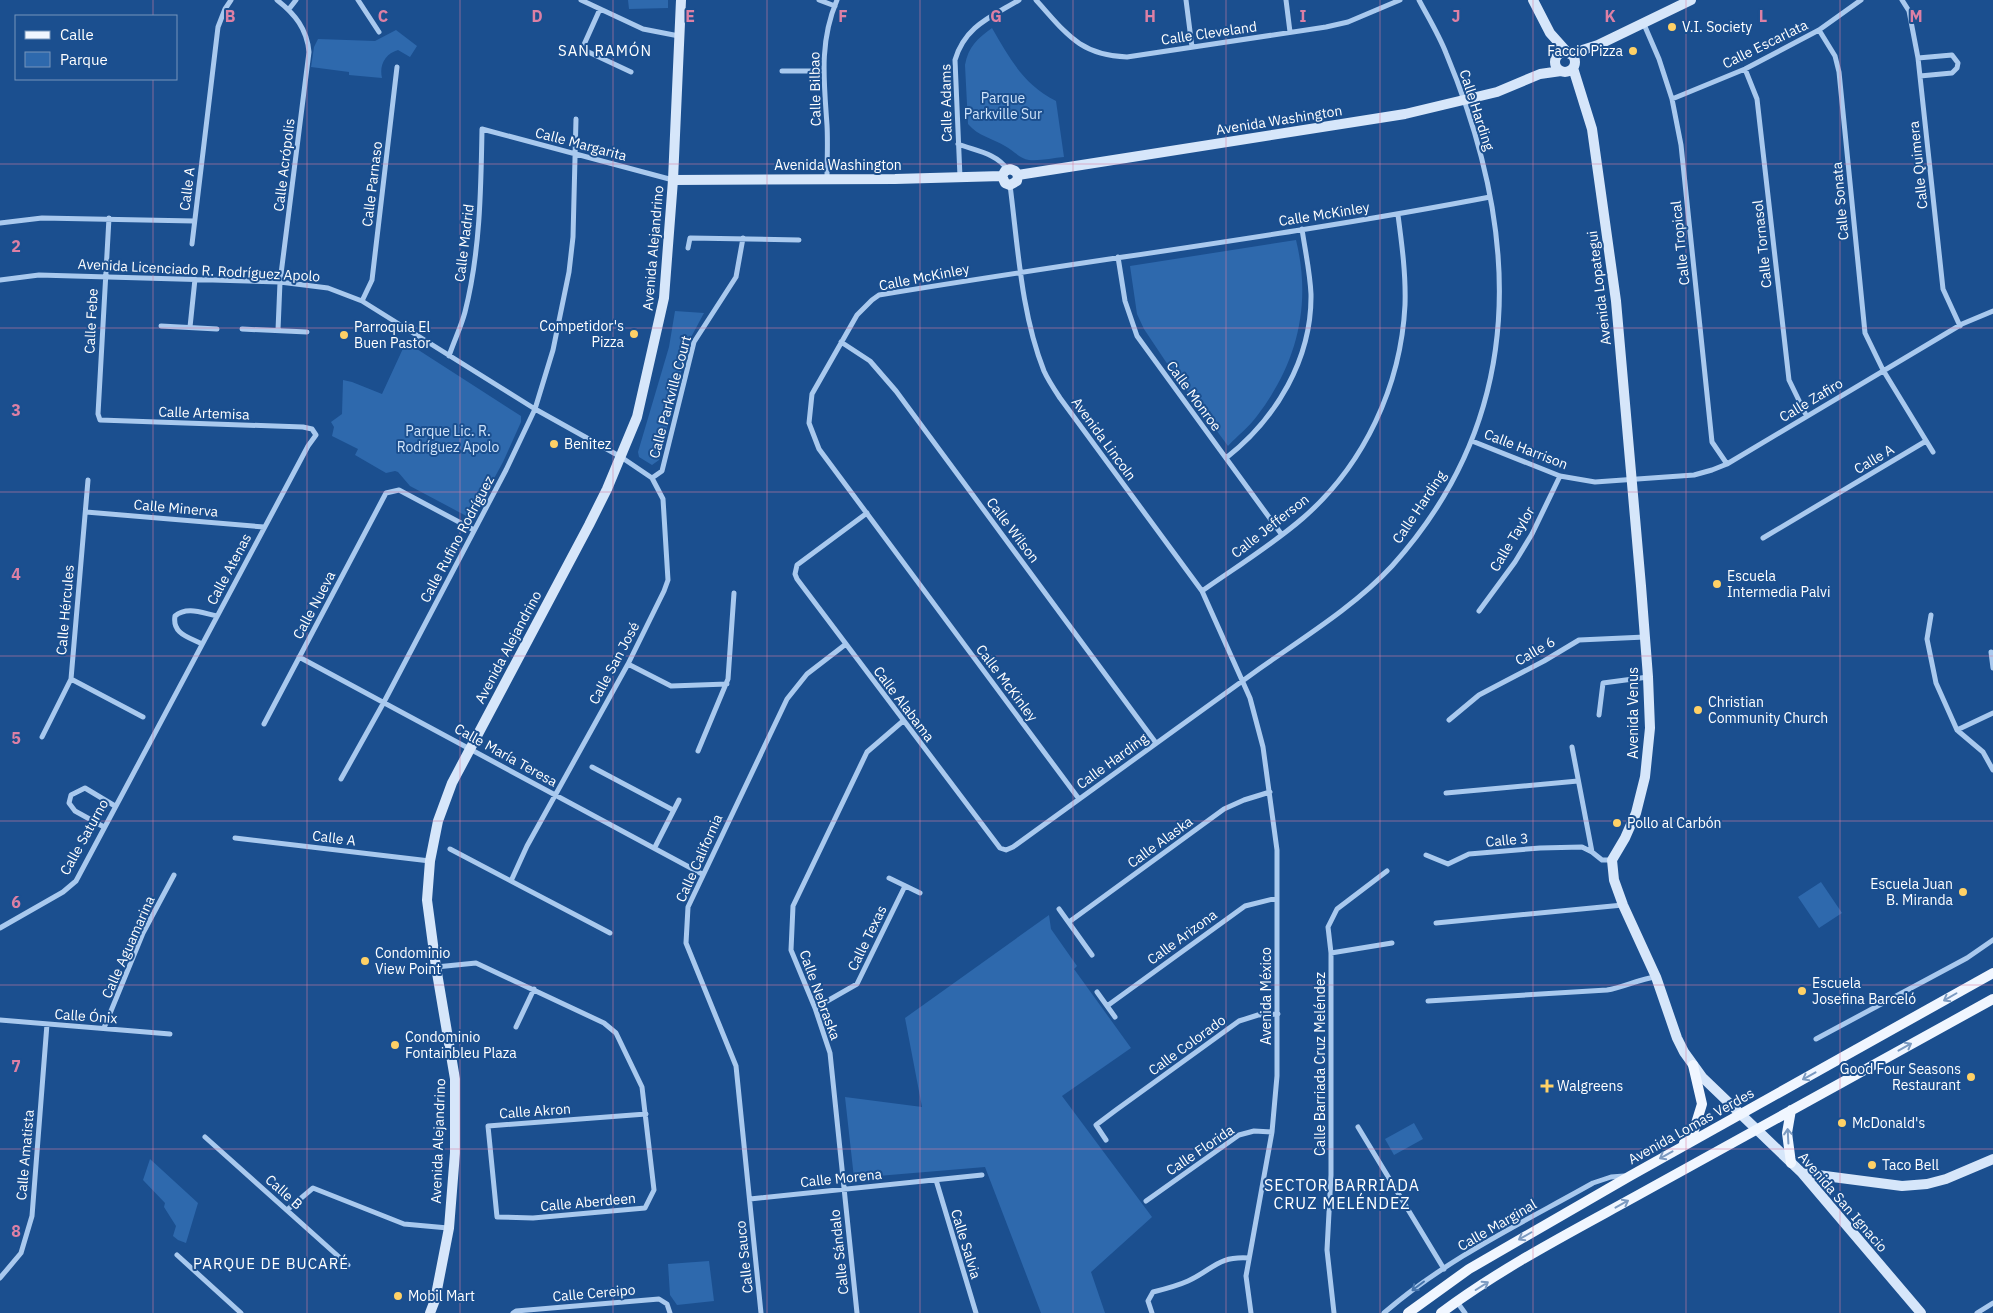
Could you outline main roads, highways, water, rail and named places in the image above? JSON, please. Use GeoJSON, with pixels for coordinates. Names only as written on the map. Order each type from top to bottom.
{"type":"FeatureCollection","features":[{"type":"Feature","properties":{"kind":"main road","name":"Avenida Lomas Verdes"},"geometry":{"type":"LineString","coordinates":[[1408,1313],[1469,1269],[1630,1176],[1993,974]]}},
{"type":"Feature","properties":{"kind":"main road"},"geometry":{"type":"LineString","coordinates":[[1441,1313],[1457,1301],[1574,1231],[1993,999]]}},
{"type":"Feature","properties":{"kind":"main road"},"geometry":{"type":"LineString","coordinates":[[1682,1147],[1694,1130],[1702,1104],[1693,1064]]}},
{"type":"Feature","properties":{"kind":"main road"},"geometry":{"type":"LineString","coordinates":[[1791,1110],[1787,1133],[1791,1163]]}},
{"type":"Feature","properties":{"kind":"place","name":"V.I. Society"},"geometry":{"type":"Point","coordinates":[1672,27]}},
{"type":"Feature","properties":{"kind":"place","name":"Faccio Pizza"},"geometry":{"type":"Point","coordinates":[1633,51]}},
{"type":"Feature","properties":{"kind":"place","name":"Competidor's Pizza"},"geometry":{"type":"Point","coordinates":[634,334]}},
{"type":"Feature","properties":{"kind":"place","name":"Parroquia El Buen Pastor"},"geometry":{"type":"Point","coordinates":[344,335]}},
{"type":"Feature","properties":{"kind":"place","name":"Benitez"},"geometry":{"type":"Point","coordinates":[554,444]}},
{"type":"Feature","properties":{"kind":"place","name":"Escuela Intermedia Palvi"},"geometry":{"type":"Point","coordinates":[1717,584]}},
{"type":"Feature","properties":{"kind":"place","name":"Christian Community Church"},"geometry":{"type":"Point","coordinates":[1698,710]}},
{"type":"Feature","properties":{"kind":"place","name":"Pollo al Carbón"},"geometry":{"type":"Point","coordinates":[1617,823]}},
{"type":"Feature","properties":{"kind":"place","name":"Escuela Juan B. Miranda"},"geometry":{"type":"Point","coordinates":[1963,892]}},
{"type":"Feature","properties":{"kind":"place","name":"Condominio View Point"},"geometry":{"type":"Point","coordinates":[365,961]}},
{"type":"Feature","properties":{"kind":"place","name":"Escuela Josefina Barceló"},"geometry":{"type":"Point","coordinates":[1802,991]}},
{"type":"Feature","properties":{"kind":"place","name":"Condominio Fontainbleu Plaza"},"geometry":{"type":"Point","coordinates":[395,1045]}},
{"type":"Feature","properties":{"kind":"place","name":"Good Four Seasons Restaurant"},"geometry":{"type":"Point","coordinates":[1971,1077]}},
{"type":"Feature","properties":{"kind":"place","name":"Walgreens"},"geometry":{"type":"Point","coordinates":[1547,1086]}},
{"type":"Feature","properties":{"kind":"place","name":"McDonald's"},"geometry":{"type":"Point","coordinates":[1842,1123]}},
{"type":"Feature","properties":{"kind":"place","name":"Taco Bell"},"geometry":{"type":"Point","coordinates":[1872,1165]}},
{"type":"Feature","properties":{"kind":"place","name":"Mobil Mart"},"geometry":{"type":"Point","coordinates":[398,1296]}},
{"type":"Feature","properties":{"kind":"district","name":"SAN RAMÓN"},"geometry":{"type":"Point","coordinates":[605,51]}},
{"type":"Feature","properties":{"kind":"district","name":"SECTOR BARRIADA CRUZ MELÉNDEZ"},"geometry":{"type":"Point","coordinates":[1342,1194]}},
{"type":"Feature","properties":{"kind":"district","name":"PARQUE DE BUCARÉ"},"geometry":{"type":"Point","coordinates":[271,1264]}},
{"type":"Feature","properties":{"kind":"park label","name":"Parque Parkville Sur"},"geometry":{"type":"Point","coordinates":[1003,106]}},
{"type":"Feature","properties":{"kind":"park label","name":"Parque Lic. R. Rodríguez Apolo"},"geometry":{"type":"Point","coordinates":[448,440]}}]}
